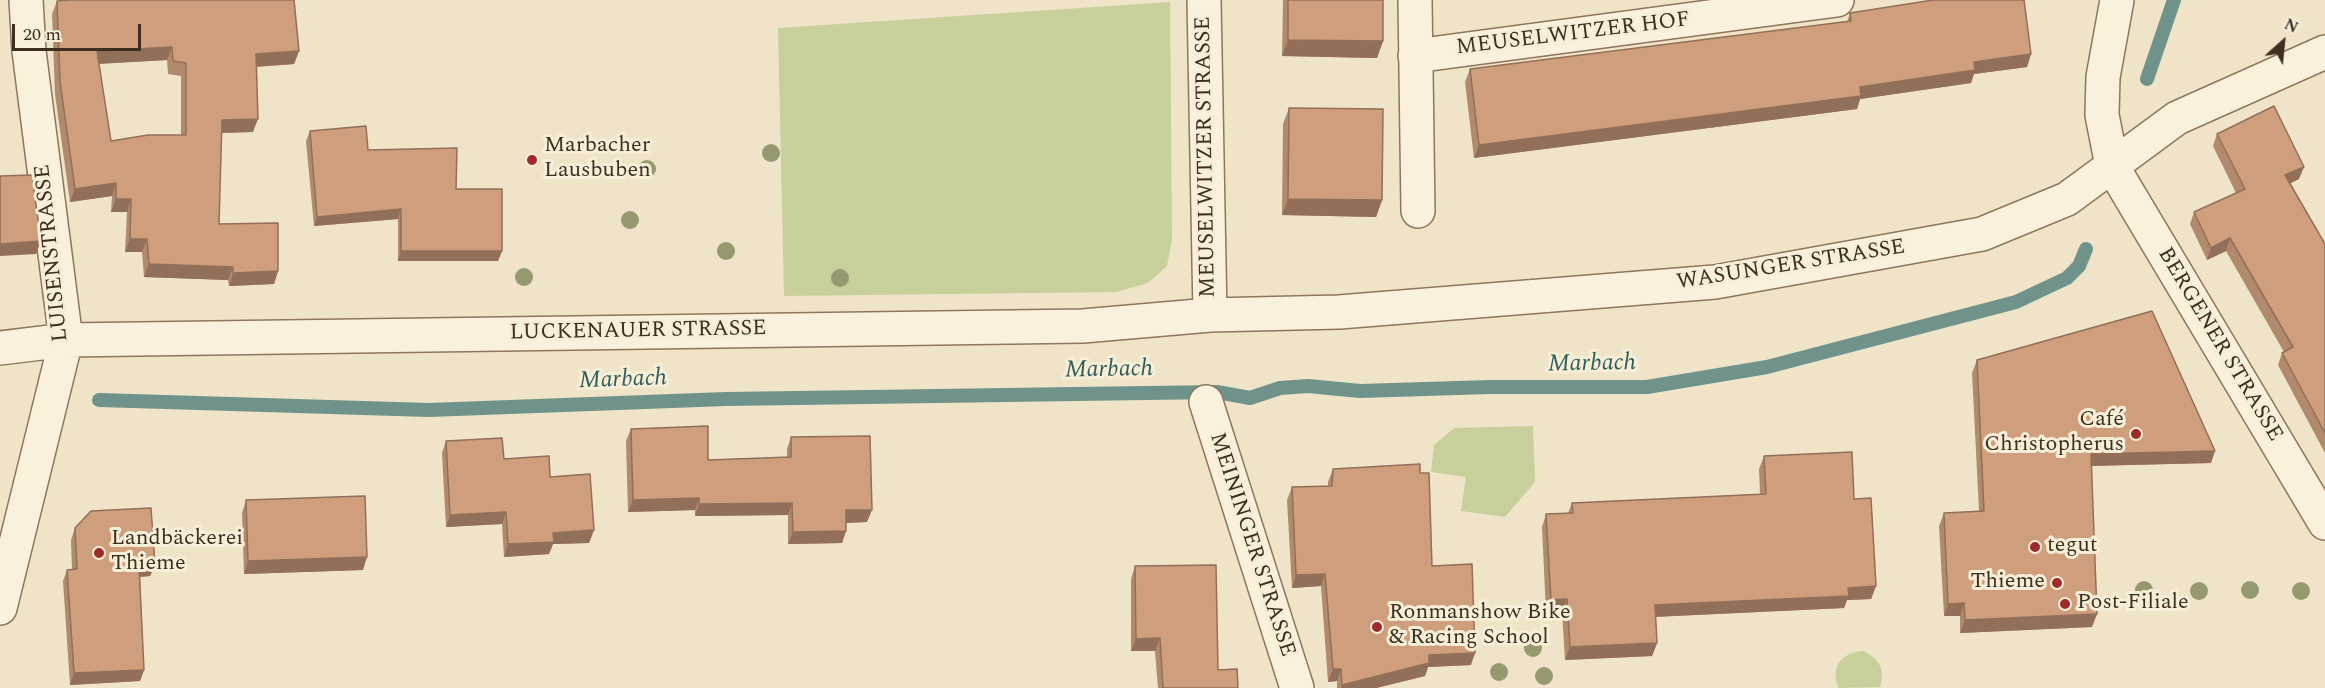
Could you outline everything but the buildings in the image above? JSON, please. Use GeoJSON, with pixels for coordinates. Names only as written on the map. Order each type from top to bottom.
{"type":"FeatureCollection","features":[{"type":"Feature","properties":{"kind":"street","name":"LUISENSTRASSE"},"geometry":{"type":"LineString","coordinates":[[0,608],[66,340],[29,51],[26,0]]}},
{"type":"Feature","properties":{"kind":"street","name":"MEUSELWITZER STRASSE"},"geometry":{"type":"LineString","coordinates":[[1204,0],[1210,315]]}},
{"type":"Feature","properties":{"kind":"street"},"geometry":{"type":"LineString","coordinates":[[1415,0],[1418,212]]}},
{"type":"Feature","properties":{"kind":"street","name":"MEUSELWITZER HOF"},"geometry":{"type":"LineString","coordinates":[[1415,56],[1837,0]]}},
{"type":"Feature","properties":{"kind":"street","name":"BERGENER STRASSE"},"geometry":{"type":"LineString","coordinates":[[2117,0],[2103,77],[2102,116],[2112,166],[2325,523]]}},
{"type":"Feature","properties":{"kind":"street","name":"WASUNGER STRASSE"},"geometry":{"type":"LineString","coordinates":[[1210,315],[1339,312],[1715,282],[1982,234],[2067,199],[2177,118],[2325,52]]}},
{"type":"Feature","properties":{"kind":"street","name":"LUCKENAUER STRASSE"},"geometry":{"type":"LineString","coordinates":[[0,348],[66,340],[1071,326],[1210,315]]}},
{"type":"Feature","properties":{"kind":"street","name":"MEININGER STRASSE"},"geometry":{"type":"LineString","coordinates":[[1206,402],[1297,688]]}},
{"type":"Feature","properties":{"kind":"green space"},"geometry":{"type":"Polygon","coordinates":[[[1170,2],[1172,239],[1167,266],[1148,283],[1116,292],[784,296],[778,28],[1170,2]]]}},
{"type":"Feature","properties":{"kind":"green space"},"geometry":{"type":"Polygon","coordinates":[[[1533,426],[1535,482],[1505,517],[1461,511],[1466,477],[1431,472],[1434,445],[1454,428],[1533,426]]]}},
{"type":"Feature","properties":{"kind":"green space"},"geometry":{"type":"Polygon","coordinates":[[[1863,651],[1880,665],[1882,681],[1880,687],[1839,688],[1836,674],[1839,662],[1849,654],[1863,651]]]}},
{"type":"Feature","properties":{"kind":"waterway","name":"Marbach"},"geometry":{"type":"LineString","coordinates":[[2147,79],[2174,0]]}},
{"type":"Feature","properties":{"kind":"waterway","name":"Marbach"},"geometry":{"type":"LineString","coordinates":[[99,400],[429,410],[726,399],[1217,392],[1250,398],[1280,388],[1308,386],[1360,391],[1490,387],[1647,387],[1767,367],[2016,302],[2067,278],[2079,266],[2086,249]]}},
{"type":"Feature","properties":{"kind":"place","name":"Marbacher Lausbuben"},"geometry":{"type":"Point","coordinates":[532,160]}},
{"type":"Feature","properties":{"kind":"place","name":"Café Christopherus"},"geometry":{"type":"Point","coordinates":[2136,434]}},
{"type":"Feature","properties":{"kind":"place","name":"tegut"},"geometry":{"type":"Point","coordinates":[2035,547]}},
{"type":"Feature","properties":{"kind":"place","name":"Landbäckerei Thieme"},"geometry":{"type":"Point","coordinates":[99,553]}},
{"type":"Feature","properties":{"kind":"place","name":"Thieme"},"geometry":{"type":"Point","coordinates":[2057,583]}},
{"type":"Feature","properties":{"kind":"place","name":"Post-Filiale"},"geometry":{"type":"Point","coordinates":[2065,604]}},
{"type":"Feature","properties":{"kind":"place","name":"Ronmanshow Bike & Racing School"},"geometry":{"type":"Point","coordinates":[1377,627]}}]}
